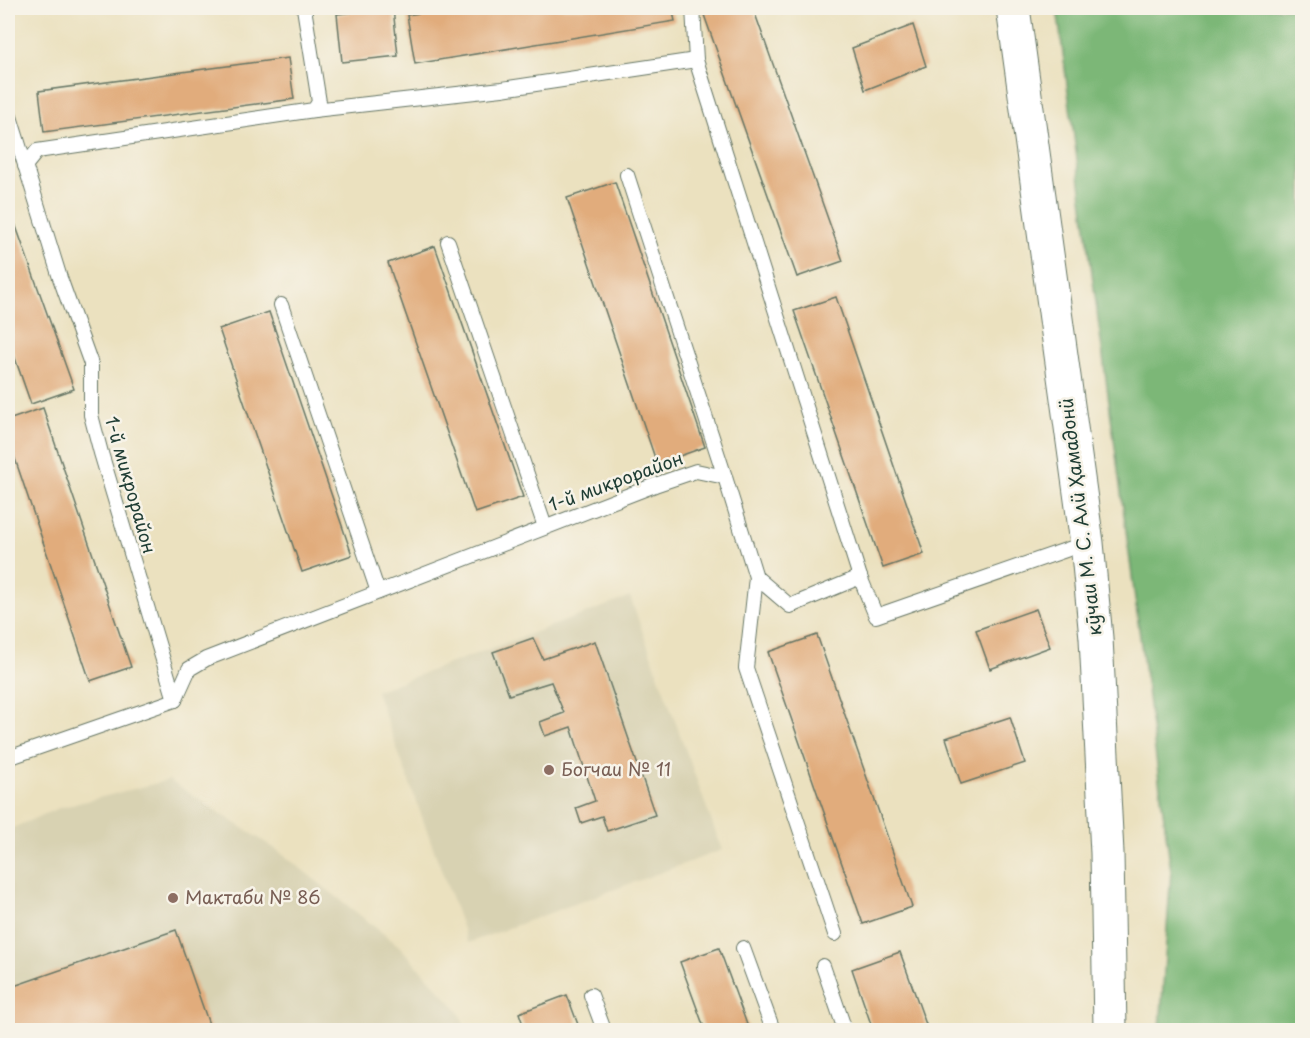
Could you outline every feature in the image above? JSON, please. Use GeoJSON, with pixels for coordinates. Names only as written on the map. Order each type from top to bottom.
{"type":"FeatureCollection","features":[{"type":"Feature","properties":{"kind":"street","name":"кӯчаи М. С. Алӣ Ҳамадонӣ"},"geometry":{"type":"LineString","coordinates":[[1013,8],[1087,543],[1096,638],[1107,853],[1110,1030]]}},
{"type":"Feature","properties":{"kind":"lane"},"geometry":{"type":"LineString","coordinates":[[304,8],[319,102],[314,110]]}},
{"type":"Feature","properties":{"kind":"lane"},"geometry":{"type":"LineString","coordinates":[[693,8],[696,60],[860,577],[876,616],[1087,543]]}},
{"type":"Feature","properties":{"kind":"lane"},"geometry":{"type":"LineString","coordinates":[[25,166],[37,151],[314,110],[502,89],[696,60]]}},
{"type":"Feature","properties":{"kind":"lane","name":"1-й микрорайон"},"geometry":{"type":"LineString","coordinates":[[8,110],[60,278],[91,364],[91,415],[175,700]]}},
{"type":"Feature","properties":{"kind":"lane"},"geometry":{"type":"LineString","coordinates":[[627,175],[756,577],[746,668],[836,934]]}},
{"type":"Feature","properties":{"kind":"lane"},"geometry":{"type":"LineString","coordinates":[[448,242],[545,527]]}},
{"type":"Feature","properties":{"kind":"lane"},"geometry":{"type":"LineString","coordinates":[[280,305],[378,592]]}},
{"type":"Feature","properties":{"kind":"lane","name":"1-й микрорайон"},"geometry":{"type":"LineString","coordinates":[[175,700],[189,669],[206,659],[655,485],[696,471],[725,477]]}},
{"type":"Feature","properties":{"kind":"lane"},"geometry":{"type":"LineString","coordinates":[[756,577],[790,606],[860,577]]}},
{"type":"Feature","properties":{"kind":"lane"},"geometry":{"type":"LineString","coordinates":[[8,758],[175,700]]}},
{"type":"Feature","properties":{"kind":"lane"},"geometry":{"type":"LineString","coordinates":[[743,948],[773,1030]]}},
{"type":"Feature","properties":{"kind":"lane"},"geometry":{"type":"LineString","coordinates":[[823,966],[845,1030]]}},
{"type":"Feature","properties":{"kind":"lane"},"geometry":{"type":"LineString","coordinates":[[591,995],[603,1030]]}},
{"type":"Feature","properties":{"kind":"shaded area","name":"Богчаи № 11"},"geometry":{"type":"Polygon","coordinates":[[[630,597],[722,850],[468,943],[376,691],[630,597]]]}},
{"type":"Feature","properties":{"kind":"shaded area","name":"Мактаби № 86"},"geometry":{"type":"Polygon","coordinates":[[[169,780],[277,850],[399,946],[458,1010],[466,1030],[8,1030],[8,830],[59,808],[169,780]]]}},
{"type":"Feature","properties":{"kind":"green space"},"geometry":{"type":"Polygon","coordinates":[[[1057,8],[1302,8],[1302,1030],[1160,1030],[1171,871],[1057,8]]]}},
{"type":"Feature","properties":{"kind":"building"},"geometry":{"type":"Polygon","coordinates":[[[393,8],[398,56],[342,62],[337,14],[393,8]]]}},
{"type":"Feature","properties":{"kind":"building"},"geometry":{"type":"Polygon","coordinates":[[[451,8],[672,8],[675,21],[415,64],[407,15],[451,8]]]}},
{"type":"Feature","properties":{"kind":"building"},"geometry":{"type":"Polygon","coordinates":[[[717,8],[753,8],[843,261],[797,277],[703,12],[717,8]]]}},
{"type":"Feature","properties":{"kind":"building"},"geometry":{"type":"Polygon","coordinates":[[[913,25],[926,66],[865,90],[852,48],[913,25]]]}},
{"type":"Feature","properties":{"kind":"building"},"geometry":{"type":"Polygon","coordinates":[[[288,58],[294,99],[44,132],[39,91],[288,58]]]}},
{"type":"Feature","properties":{"kind":"building"},"geometry":{"type":"Polygon","coordinates":[[[615,182],[705,447],[657,464],[567,198],[615,182]]]}},
{"type":"Feature","properties":{"kind":"building"},"geometry":{"type":"Polygon","coordinates":[[[8,204],[74,389],[31,404],[8,338],[8,204]]]}},
{"type":"Feature","properties":{"kind":"building"},"geometry":{"type":"Polygon","coordinates":[[[435,246],[523,497],[475,513],[388,263],[435,246]]]}},
{"type":"Feature","properties":{"kind":"building"},"geometry":{"type":"Polygon","coordinates":[[[836,297],[924,554],[883,568],[794,311],[836,297]]]}},
{"type":"Feature","properties":{"kind":"building"},"geometry":{"type":"Polygon","coordinates":[[[269,312],[352,555],[302,572],[219,329],[269,312]]]}},
{"type":"Feature","properties":{"kind":"building"},"geometry":{"type":"Polygon","coordinates":[[[43,408],[131,667],[90,681],[8,438],[8,420],[43,408]]]}},
{"type":"Feature","properties":{"kind":"building"},"geometry":{"type":"Polygon","coordinates":[[[1036,609],[1050,647],[990,669],[976,630],[1036,609]]]}},
{"type":"Feature","properties":{"kind":"building"},"geometry":{"type":"Polygon","coordinates":[[[817,635],[912,907],[863,924],[768,652],[817,635]]]}},
{"type":"Feature","properties":{"kind":"building"},"geometry":{"type":"Polygon","coordinates":[[[533,638],[543,659],[595,641],[655,815],[607,831],[602,816],[581,823],[576,808],[595,801],[571,727],[545,736],[540,722],[564,713],[551,682],[509,695],[493,652],[533,638]]]}},
{"type":"Feature","properties":{"kind":"building"},"geometry":{"type":"Polygon","coordinates":[[[1010,717],[1025,763],[961,784],[946,738],[1010,717]]]}},
{"type":"Feature","properties":{"kind":"building"},"geometry":{"type":"Polygon","coordinates":[[[176,930],[211,1030],[8,1030],[8,988],[176,930]]]}},
{"type":"Feature","properties":{"kind":"building"},"geometry":{"type":"Polygon","coordinates":[[[719,948],[749,1030],[705,1030],[680,962],[719,948]]]}},
{"type":"Feature","properties":{"kind":"building"},"geometry":{"type":"Polygon","coordinates":[[[900,952],[928,1030],[873,1030],[852,969],[900,952]]]}},
{"type":"Feature","properties":{"kind":"building"},"geometry":{"type":"Polygon","coordinates":[[[567,995],[580,1030],[525,1030],[519,1013],[567,995]]]}},
{"type":"Feature","properties":{"kind":"place","name":"Богчаи № 11"},"geometry":{"type":"Point","coordinates":[549,770]}},
{"type":"Feature","properties":{"kind":"place","name":"Мактаби № 86"},"geometry":{"type":"Point","coordinates":[173,898]}}]}
